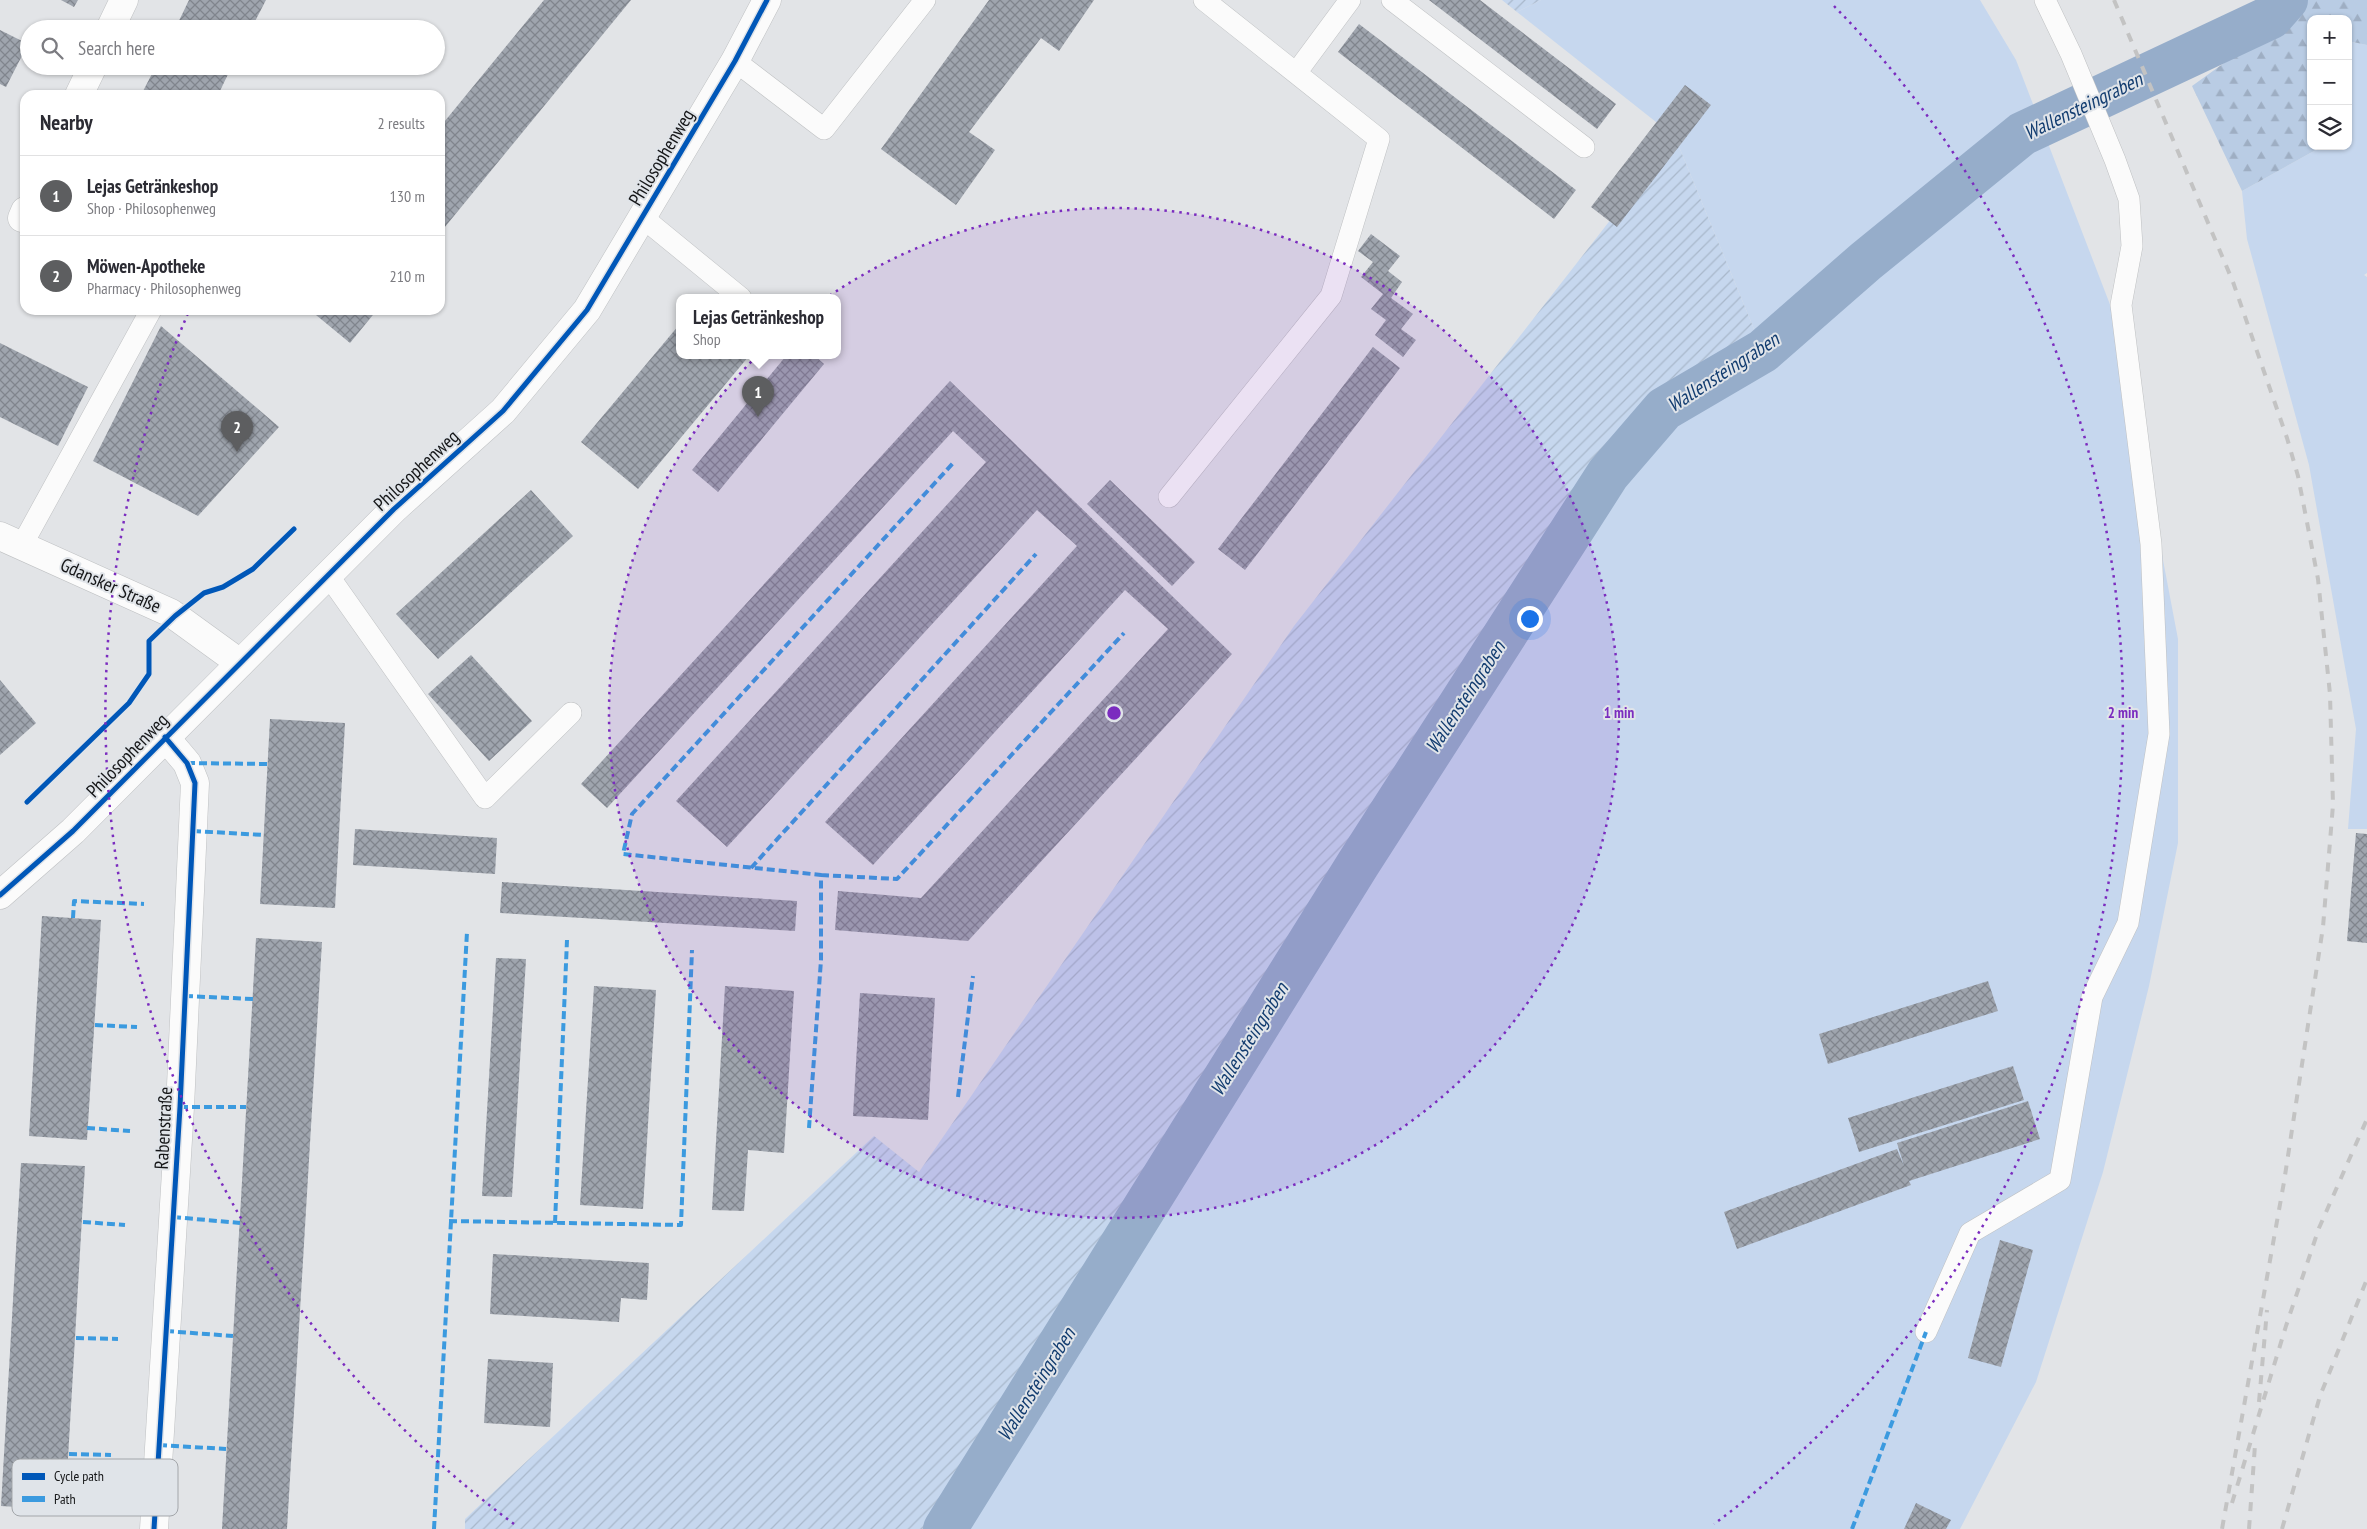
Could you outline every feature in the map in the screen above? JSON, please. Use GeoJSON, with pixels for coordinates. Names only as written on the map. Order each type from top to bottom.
{"type":"FeatureCollection","features":[{"type":"Feature","properties":{"kind":"main road"},"geometry":{"type":"LineString","coordinates":[[114,20],[124,0]]}},
{"type":"Feature","properties":{"kind":"main road","name":"Philosophenweg"},"geometry":{"type":"LineString","coordinates":[[0,895],[73,831],[165,736],[394,509],[503,411],[587,310],[735,61],[767,0]]}},
{"type":"Feature","properties":{"kind":"main road"},"geometry":{"type":"LineString","coordinates":[[81,90],[89,75]]}},
{"type":"Feature","properties":{"kind":"main road","name":"Gdansker Straße"},"geometry":{"type":"LineString","coordinates":[[11,540],[171,613],[240,663]]}},
{"type":"Feature","properties":{"kind":"main road","name":"Rabenstraße"},"geometry":{"type":"LineString","coordinates":[[158,1459],[190,907],[195,782],[187,763],[165,736]]}},
{"type":"Feature","properties":{"kind":"main road","name":"Rabenstraße"},"geometry":{"type":"LineString","coordinates":[[154,1529],[155,1516]]}},
{"type":"Feature","properties":{"kind":"lane"},"geometry":{"type":"LineString","coordinates":[[735,61],[824,130],[925,0]]}},
{"type":"Feature","properties":{"kind":"lane"},"geometry":{"type":"LineString","coordinates":[[1169,497],[1331,296],[1379,139],[1204,0]]}},
{"type":"Feature","properties":{"kind":"lane"},"geometry":{"type":"LineString","coordinates":[[1296,73],[1350,0]]}},
{"type":"Feature","properties":{"kind":"lane"},"geometry":{"type":"LineString","coordinates":[[1392,0],[1584,148]]}},
{"type":"Feature","properties":{"kind":"lane"},"geometry":{"type":"LineString","coordinates":[[1926,1332],[1970,1234],[2060,1180],[2092,997],[2128,923],[2159,734],[2151,544],[2120,305],[2132,246],[2128,199],[2115,160],[2071,54],[2046,0]]}},
{"type":"Feature","properties":{"kind":"lane"},"geometry":{"type":"LineString","coordinates":[[642,217],[736,294]]}},
{"type":"Feature","properties":{"kind":"lane"},"geometry":{"type":"LineString","coordinates":[[11,540],[147,315]]}},
{"type":"Feature","properties":{"kind":"lane"},"geometry":{"type":"LineString","coordinates":[[328,576],[485,798],[571,713]]}},
{"type":"Feature","properties":{"kind":"shaded area"},"geometry":{"type":"Polygon","coordinates":[[[1502,0],[1541,0],[1517,12],[1502,0]]]}},
{"type":"Feature","properties":{"kind":"shaded area"},"geometry":{"type":"Polygon","coordinates":[[[1541,0],[1980,0],[2016,60],[2119,328],[2178,639],[2178,843],[2149,986],[2103,1172],[2036,1382],[1960,1529],[946,1529],[1358,864],[1608,474],[1664,409],[1763,351],[1675,137],[1517,12],[1541,0]]]}},
{"type":"Feature","properties":{"kind":"shaded area"},"geometry":{"type":"Polygon","coordinates":[[[2352,42],[2367,45],[2367,273],[2364,275],[2367,277],[2367,829],[2348,829],[2356,729],[2309,465],[2247,239],[2242,191],[2316,150],[2352,150],[2352,42]]]}},
{"type":"Feature","properties":{"kind":"shaded area"},"geometry":{"type":"Polygon","coordinates":[[[1675,137],[1763,351],[1664,409],[1608,474],[1358,864],[945,1529],[465,1529],[465,1519],[874,1136],[919,1172],[1294,626],[1675,137]]]}},
{"type":"Feature","properties":{"kind":"green space"},"geometry":{"type":"Polygon","coordinates":[[[2304,0],[2367,0],[2367,45],[2352,42],[2352,15],[2307,15],[2307,150],[2316,150],[2242,191],[2192,86],[2291,15],[2304,0]]]}},
{"type":"Feature","properties":{"kind":"building"},"geometry":{"type":"Polygon","coordinates":[[[61,0],[78,0],[74,7],[61,0]]]}},
{"type":"Feature","properties":{"kind":"building"},"geometry":{"type":"Polygon","coordinates":[[[189,0],[266,0],[256,20],[179,20],[189,0]]]}},
{"type":"Feature","properties":{"kind":"building"},"geometry":{"type":"Polygon","coordinates":[[[544,0],[631,0],[445,227],[445,121],[544,0]]]}},
{"type":"Feature","properties":{"kind":"building"},"geometry":{"type":"Polygon","coordinates":[[[989,0],[1094,0],[1059,51],[1041,38],[969,132],[995,150],[956,205],[881,149],[989,0]]]}},
{"type":"Feature","properties":{"kind":"building"},"geometry":{"type":"Polygon","coordinates":[[[1429,0],[1480,0],[1616,104],[1597,129],[1429,0]]]}},
{"type":"Feature","properties":{"kind":"building"},"geometry":{"type":"Polygon","coordinates":[[[1359,24],[1576,190],[1554,219],[1338,52],[1359,24]]]}},
{"type":"Feature","properties":{"kind":"building"},"geometry":{"type":"Polygon","coordinates":[[[0,30],[20,40],[20,60],[6,87],[0,84],[0,30]]]}},
{"type":"Feature","properties":{"kind":"building"},"geometry":{"type":"Polygon","coordinates":[[[151,75],[228,75],[220,90],[144,90],[151,75]]]}},
{"type":"Feature","properties":{"kind":"building"},"geometry":{"type":"Polygon","coordinates":[[[1685,85],[1711,105],[1617,227],[1591,207],[1685,85]]]}},
{"type":"Feature","properties":{"kind":"building"},"geometry":{"type":"Polygon","coordinates":[[[1371,234],[1400,256],[1388,271],[1402,282],[1391,298],[1413,314],[1401,329],[1416,340],[1403,357],[1375,335],[1386,320],[1371,309],[1383,294],[1361,277],[1373,262],[1358,251],[1371,234]]]}},
{"type":"Feature","properties":{"kind":"building"},"geometry":{"type":"Polygon","coordinates":[[[316,315],[373,315],[350,343],[316,315]]]}},
{"type":"Feature","properties":{"kind":"building"},"geometry":{"type":"Polygon","coordinates":[[[161,326],[279,427],[198,516],[93,461],[161,326]]]}},
{"type":"Feature","properties":{"kind":"building"},"geometry":{"type":"Polygon","coordinates":[[[676,329],[676,359],[746,359],[638,489],[581,442],[676,329]]]}},
{"type":"Feature","properties":{"kind":"building"},"geometry":{"type":"Polygon","coordinates":[[[0,343],[88,387],[58,446],[0,417],[0,343]]]}},
{"type":"Feature","properties":{"kind":"building"},"geometry":{"type":"Polygon","coordinates":[[[1373,347],[1400,368],[1245,570],[1218,549],[1373,347]]]}},
{"type":"Feature","properties":{"kind":"building"},"geometry":{"type":"Polygon","coordinates":[[[784,359],[818,359],[824,364],[718,492],[692,470],[784,359]]]}},
{"type":"Feature","properties":{"kind":"building"},"geometry":{"type":"Polygon","coordinates":[[[950,381],[1232,654],[968,941],[835,930],[838,891],[921,898],[1168,629],[1125,590],[873,865],[825,822],[1077,546],[1037,510],[727,847],[676,801],[986,462],[953,431],[607,808],[581,784],[950,381]]]}},
{"type":"Feature","properties":{"kind":"building"},"geometry":{"type":"Polygon","coordinates":[[[1110,480],[1195,562],[1172,586],[1087,504],[1110,480]]]}},
{"type":"Feature","properties":{"kind":"building"},"geometry":{"type":"Polygon","coordinates":[[[531,490],[573,536],[438,659],[396,614],[531,490]]]}},
{"type":"Feature","properties":{"kind":"building"},"geometry":{"type":"Polygon","coordinates":[[[471,655],[532,721],[489,761],[428,694],[471,655]]]}},
{"type":"Feature","properties":{"kind":"building"},"geometry":{"type":"Polygon","coordinates":[[[0,680],[36,723],[0,755],[0,680]]]}},
{"type":"Feature","properties":{"kind":"building"},"geometry":{"type":"Polygon","coordinates":[[[270,719],[345,723],[335,908],[260,904],[270,719]]]}},
{"type":"Feature","properties":{"kind":"building"},"geometry":{"type":"Polygon","coordinates":[[[355,829],[497,838],[495,874],[353,865],[355,829]]]}},
{"type":"Feature","properties":{"kind":"building"},"geometry":{"type":"Polygon","coordinates":[[[2356,833],[2367,834],[2367,943],[2347,941],[2356,833]]]}},
{"type":"Feature","properties":{"kind":"building"},"geometry":{"type":"Polygon","coordinates":[[[502,882],[797,901],[795,931],[500,913],[502,882]]]}},
{"type":"Feature","properties":{"kind":"building"},"geometry":{"type":"Polygon","coordinates":[[[42,916],[101,920],[87,1140],[29,1136],[42,916]]]}},
{"type":"Feature","properties":{"kind":"building"},"geometry":{"type":"Polygon","coordinates":[[[256,938],[322,942],[287,1529],[222,1529],[256,938]]]}},
{"type":"Feature","properties":{"kind":"building"},"geometry":{"type":"Polygon","coordinates":[[[496,958],[526,959],[512,1197],[482,1196],[496,958]]]}},
{"type":"Feature","properties":{"kind":"building"},"geometry":{"type":"Polygon","coordinates":[[[1988,981],[1998,1011],[1828,1064],[1819,1034],[1988,981]]]}},
{"type":"Feature","properties":{"kind":"building"},"geometry":{"type":"Polygon","coordinates":[[[594,986],[656,990],[643,1209],[580,1205],[594,986]]]}},
{"type":"Feature","properties":{"kind":"building"},"geometry":{"type":"Polygon","coordinates":[[[725,986],[794,991],[784,1153],[748,1150],[744,1211],[712,1210],[725,986]]]}},
{"type":"Feature","properties":{"kind":"building"},"geometry":{"type":"Polygon","coordinates":[[[860,993],[935,998],[928,1120],[853,1116],[860,993]]]}},
{"type":"Feature","properties":{"kind":"building"},"geometry":{"type":"Polygon","coordinates":[[[2013,1066],[2024,1100],[1859,1152],[1848,1118],[2013,1066]]]}},
{"type":"Feature","properties":{"kind":"building"},"geometry":{"type":"Polygon","coordinates":[[[2028,1101],[2040,1139],[1909,1181],[1911,1185],[1737,1249],[1724,1212],[1897,1149],[1904,1166],[1897,1143],[2028,1101]]]}},
{"type":"Feature","properties":{"kind":"building"},"geometry":{"type":"Polygon","coordinates":[[[21,1163],[85,1166],[68,1459],[12,1459],[12,1507],[1,1506],[21,1163]]]}},
{"type":"Feature","properties":{"kind":"building"},"geometry":{"type":"Polygon","coordinates":[[[2000,1240],[2033,1250],[2001,1367],[1968,1358],[2000,1240]]]}},
{"type":"Feature","properties":{"kind":"building"},"geometry":{"type":"Polygon","coordinates":[[[493,1254],[649,1263],[647,1300],[621,1298],[619,1322],[490,1314],[493,1254]]]}},
{"type":"Feature","properties":{"kind":"building"},"geometry":{"type":"Polygon","coordinates":[[[488,1359],[553,1363],[550,1427],[484,1423],[488,1359]]]}},
{"type":"Feature","properties":{"kind":"building"},"geometry":{"type":"Polygon","coordinates":[[[1916,1503],[1951,1520],[1946,1529],[1904,1529],[1916,1503]]]}},
{"type":"Feature","properties":{"kind":"waterway","name":"Wallensteingraben"},"geometry":{"type":"LineString","coordinates":[[945,1529],[1358,864],[1608,474],[1664,409],[1763,351],[1866,261],[2022,134],[2271,17],[2286,0]]}},
{"type":"Feature","properties":{"kind":"railway"},"geometry":{"type":"LineString","coordinates":[[2114,0],[2233,282],[2287,438],[2298,476],[2318,579],[2330,694],[2333,805],[2323,927],[2284,1182],[2222,1529]]}},
{"type":"Feature","properties":{"kind":"railway"},"geometry":{"type":"LineString","coordinates":[[2232,1503],[2286,1326],[2319,1228],[2367,1119]]}},
{"type":"Feature","properties":{"kind":"railway"},"geometry":{"type":"LineString","coordinates":[[2282,1529],[2320,1396],[2367,1279]]}},
{"type":"Feature","properties":{"kind":"railway"},"geometry":{"type":"LineString","coordinates":[[2259,1402],[2267,1310]]}},
{"type":"Feature","properties":{"kind":"railway"},"geometry":{"type":"LineString","coordinates":[[2249,1529],[2255,1445]]}},
{"type":"Feature","properties":{"kind":"marked path"},"geometry":{"type":"LineString","coordinates":[[809,1128],[821,960],[821,875],[623,854],[632,814],[955,461]]}},
{"type":"Feature","properties":{"kind":"marked path"},"geometry":{"type":"LineString","coordinates":[[751,868],[1036,554]]}},
{"type":"Feature","properties":{"kind":"marked path"},"geometry":{"type":"LineString","coordinates":[[821,875],[897,879],[1124,633]]}},
{"type":"Feature","properties":{"kind":"marked path"},"geometry":{"type":"LineString","coordinates":[[187,763],[268,764]]}},
{"type":"Feature","properties":{"kind":"marked path"},"geometry":{"type":"LineString","coordinates":[[193,831],[264,835]]}},
{"type":"Feature","properties":{"kind":"marked path"},"geometry":{"type":"LineString","coordinates":[[73,918],[74,901],[144,904]]}},
{"type":"Feature","properties":{"kind":"marked path"},"geometry":{"type":"LineString","coordinates":[[434,1529],[467,932]]}},
{"type":"Feature","properties":{"kind":"marked path"},"geometry":{"type":"LineString","coordinates":[[555,1223],[567,940]]}},
{"type":"Feature","properties":{"kind":"marked path"},"geometry":{"type":"LineString","coordinates":[[449,1221],[681,1225],[692,950]]}},
{"type":"Feature","properties":{"kind":"marked path"},"geometry":{"type":"LineString","coordinates":[[958,1097],[973,976]]}},
{"type":"Feature","properties":{"kind":"marked path"},"geometry":{"type":"LineString","coordinates":[[185,996],[253,999]]}},
{"type":"Feature","properties":{"kind":"marked path"},"geometry":{"type":"LineString","coordinates":[[95,1025],[137,1027]]}},
{"type":"Feature","properties":{"kind":"marked path"},"geometry":{"type":"LineString","coordinates":[[180,1107],[246,1107]]}},
{"type":"Feature","properties":{"kind":"marked path"},"geometry":{"type":"LineString","coordinates":[[87,1128],[130,1131]]}},
{"type":"Feature","properties":{"kind":"marked path"},"geometry":{"type":"LineString","coordinates":[[173,1217],[240,1223]]}},
{"type":"Feature","properties":{"kind":"marked path"},"geometry":{"type":"LineString","coordinates":[[83,1222],[125,1225]]}},
{"type":"Feature","properties":{"kind":"marked path"},"geometry":{"type":"LineString","coordinates":[[166,1331],[233,1336]]}},
{"type":"Feature","properties":{"kind":"marked path"},"geometry":{"type":"LineString","coordinates":[[1852,1529],[1926,1332]]}},
{"type":"Feature","properties":{"kind":"marked path"},"geometry":{"type":"LineString","coordinates":[[76,1338],[118,1339]]}},
{"type":"Feature","properties":{"kind":"marked path"},"geometry":{"type":"LineString","coordinates":[[159,1445],[226,1449]]}},
{"type":"Feature","properties":{"kind":"marked path"},"geometry":{"type":"LineString","coordinates":[[69,1454],[111,1455]]}},
{"type":"Feature","properties":{"kind":"cycle path"},"geometry":{"type":"LineString","coordinates":[[0,895],[73,831],[394,509],[503,411],[587,310],[735,61],[767,0]]}},
{"type":"Feature","properties":{"kind":"cycle path"},"geometry":{"type":"LineString","coordinates":[[27,802],[129,703],[149,674],[149,641],[175,616],[204,593],[223,587],[253,569],[294,529]]}},
{"type":"Feature","properties":{"kind":"cycle path"},"geometry":{"type":"LineString","coordinates":[[158,1459],[180,1107],[195,783],[187,763],[165,737]]}},
{"type":"Feature","properties":{"kind":"cycle path"},"geometry":{"type":"LineString","coordinates":[[154,1529],[155,1516]]}},
{"type":"Feature","properties":{"kind":"place","name":"Lejas Getränkeshop"},"geometry":{"type":"Point","coordinates":[758,417]}},
{"type":"Feature","properties":{"kind":"place","name":"Möwen-Apotheke"},"geometry":{"type":"Point","coordinates":[237,452]}}]}
